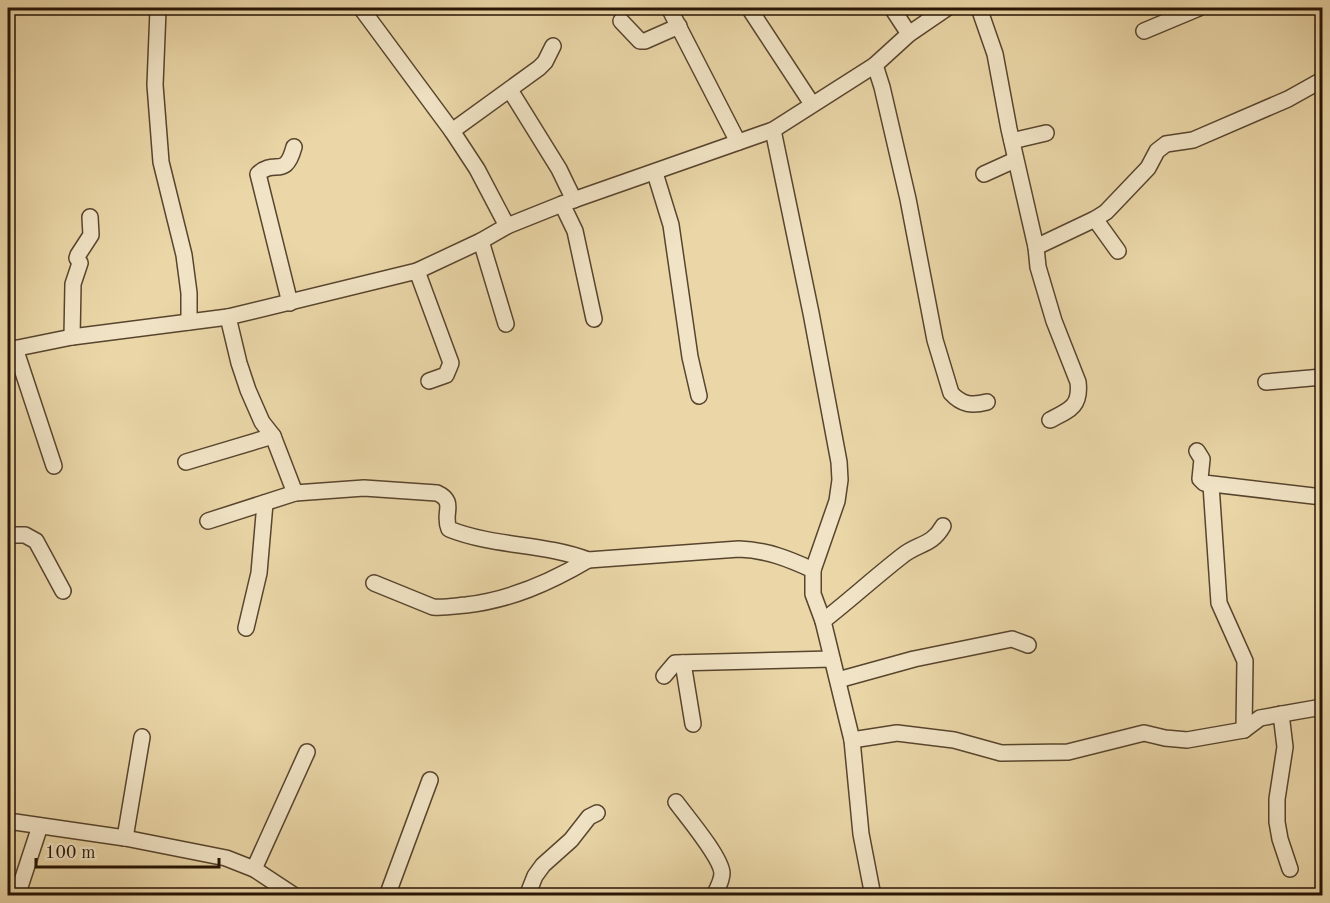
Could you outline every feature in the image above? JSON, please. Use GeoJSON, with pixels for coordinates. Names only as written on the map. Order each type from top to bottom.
{"type":"FeatureCollection","features":[{"type":"Feature","properties":{"kind":"street"},"geometry":{"type":"LineString","coordinates":[[361,8],[452,131],[477,169],[507,226]]}},
{"type":"Feature","properties":{"kind":"street"},"geometry":{"type":"LineString","coordinates":[[669,8],[738,142]]}},
{"type":"Feature","properties":{"kind":"street"},"geometry":{"type":"LineString","coordinates":[[748,8],[812,104]]}},
{"type":"Feature","properties":{"kind":"street"},"geometry":{"type":"LineString","coordinates":[[892,8],[909,34]]}},
{"type":"Feature","properties":{"kind":"street"},"geometry":{"type":"LineString","coordinates":[[54,466],[11,349],[72,337],[228,317],[417,271],[507,226],[568,202],[773,130],[875,65],[909,34],[947,8]]}},
{"type":"Feature","properties":{"kind":"street"},"geometry":{"type":"LineString","coordinates":[[980,8],[995,54],[1015,160],[1036,247],[1038,267],[1054,321],[1078,382],[1077,402],[1069,411],[1050,420]]}},
{"type":"Feature","properties":{"kind":"street"},"geometry":{"type":"LineString","coordinates":[[1144,31],[1199,8]]}},
{"type":"Feature","properties":{"kind":"street"},"geometry":{"type":"LineString","coordinates":[[158,10],[155,85],[161,162],[184,255],[189,293],[189,322]]}},
{"type":"Feature","properties":{"kind":"street"},"geometry":{"type":"LineString","coordinates":[[621,21],[640,41],[679,26]]}},
{"type":"Feature","properties":{"kind":"street"},"geometry":{"type":"LineString","coordinates":[[452,131],[539,68],[553,46]]}},
{"type":"Feature","properties":{"kind":"street"},"geometry":{"type":"LineString","coordinates":[[875,65],[908,199],[935,340],[951,393],[957,399],[971,405],[987,402]]}},
{"type":"Feature","properties":{"kind":"street"},"geometry":{"type":"LineString","coordinates":[[1036,247],[1095,219],[1115,203],[1148,168],[1157,151],[1166,144],[1193,140],[1288,99],[1323,80]]}},
{"type":"Feature","properties":{"kind":"street"},"geometry":{"type":"LineString","coordinates":[[510,90],[559,169],[576,231],[594,319]]}},
{"type":"Feature","properties":{"kind":"street"},"geometry":{"type":"LineString","coordinates":[[773,130],[839,462],[840,480],[837,501],[813,570],[813,594],[823,621],[852,740],[861,834],[873,896]]}},
{"type":"Feature","properties":{"kind":"street"},"geometry":{"type":"LineString","coordinates":[[1011,141],[1046,133]]}},
{"type":"Feature","properties":{"kind":"street"},"geometry":{"type":"LineString","coordinates":[[290,303],[258,174],[286,165],[290,162],[294,147]]}},
{"type":"Feature","properties":{"kind":"street"},"geometry":{"type":"LineString","coordinates":[[984,174],[1015,160]]}},
{"type":"Feature","properties":{"kind":"street"},"geometry":{"type":"LineString","coordinates":[[656,172],[671,225],[690,357],[699,396]]}},
{"type":"Feature","properties":{"kind":"street"},"geometry":{"type":"LineString","coordinates":[[72,337],[73,284],[80,263],[78,255],[91,235],[90,216]]}},
{"type":"Feature","properties":{"kind":"street"},"geometry":{"type":"LineString","coordinates":[[1095,219],[1118,251]]}},
{"type":"Feature","properties":{"kind":"street"},"geometry":{"type":"LineString","coordinates":[[481,241],[506,324]]}},
{"type":"Feature","properties":{"kind":"street"},"geometry":{"type":"LineString","coordinates":[[417,271],[451,363],[446,375],[429,381]]}},
{"type":"Feature","properties":{"kind":"street"},"geometry":{"type":"LineString","coordinates":[[228,317],[248,390],[262,422],[273,436],[295,493]]}},
{"type":"Feature","properties":{"kind":"street"},"geometry":{"type":"LineString","coordinates":[[1266,382],[1323,376]]}},
{"type":"Feature","properties":{"kind":"street"},"geometry":{"type":"LineString","coordinates":[[186,462],[273,436]]}},
{"type":"Feature","properties":{"kind":"street"},"geometry":{"type":"LineString","coordinates":[[1197,451],[1202,459],[1200,479],[1211,485],[1323,497]]}},
{"type":"Feature","properties":{"kind":"street"},"geometry":{"type":"LineString","coordinates":[[852,740],[897,733],[954,740],[1001,753],[1068,752],[1138,734],[1187,740],[1244,730],[1252,716],[1245,661],[1219,603],[1211,485]]}},
{"type":"Feature","properties":{"kind":"street"},"geometry":{"type":"LineString","coordinates":[[208,521],[295,493],[364,488],[437,493],[446,497],[448,502],[446,520],[449,529],[465,536],[508,545],[568,552],[588,560],[740,549],[759,550],[779,555],[813,570]]}},
{"type":"Feature","properties":{"kind":"street"},"geometry":{"type":"LineString","coordinates":[[246,628],[260,573],[265,503]]}},
{"type":"Feature","properties":{"kind":"street"},"geometry":{"type":"LineString","coordinates":[[823,621],[905,554],[929,543],[938,535],[943,526]]}},
{"type":"Feature","properties":{"kind":"street"},"geometry":{"type":"LineString","coordinates":[[8,535],[25,536],[36,541],[63,591]]}},
{"type":"Feature","properties":{"kind":"street"},"geometry":{"type":"LineString","coordinates":[[374,583],[433,607],[441,608],[486,603],[525,592],[588,560]]}},
{"type":"Feature","properties":{"kind":"street"},"geometry":{"type":"LineString","coordinates":[[838,680],[914,659],[1012,639],[1028,645]]}},
{"type":"Feature","properties":{"kind":"street"},"geometry":{"type":"LineString","coordinates":[[664,676],[675,663],[832,659]]}},
{"type":"Feature","properties":{"kind":"street"},"geometry":{"type":"LineString","coordinates":[[683,663],[693,724]]}},
{"type":"Feature","properties":{"kind":"street"},"geometry":{"type":"LineString","coordinates":[[1252,716],[1323,707]]}},
{"type":"Feature","properties":{"kind":"street"},"geometry":{"type":"LineString","coordinates":[[1281,714],[1285,747],[1277,799],[1277,822],[1290,869]]}},
{"type":"Feature","properties":{"kind":"street"},"geometry":{"type":"LineString","coordinates":[[125,838],[142,737]]}},
{"type":"Feature","properties":{"kind":"street"},"geometry":{"type":"LineString","coordinates":[[254,869],[307,752]]}},
{"type":"Feature","properties":{"kind":"street"},"geometry":{"type":"LineString","coordinates":[[387,896],[430,780]]}},
{"type":"Feature","properties":{"kind":"street"},"geometry":{"type":"LineString","coordinates":[[676,802],[720,865],[722,874],[714,896]]}},
{"type":"Feature","properties":{"kind":"street"},"geometry":{"type":"LineString","coordinates":[[527,896],[535,876],[543,865],[571,840],[589,817],[597,813]]}},
{"type":"Feature","properties":{"kind":"street"},"geometry":{"type":"LineString","coordinates":[[8,821],[125,838],[226,858],[254,869],[295,896]]}},
{"type":"Feature","properties":{"kind":"street"},"geometry":{"type":"LineString","coordinates":[[17,896],[40,826]]}}]}
